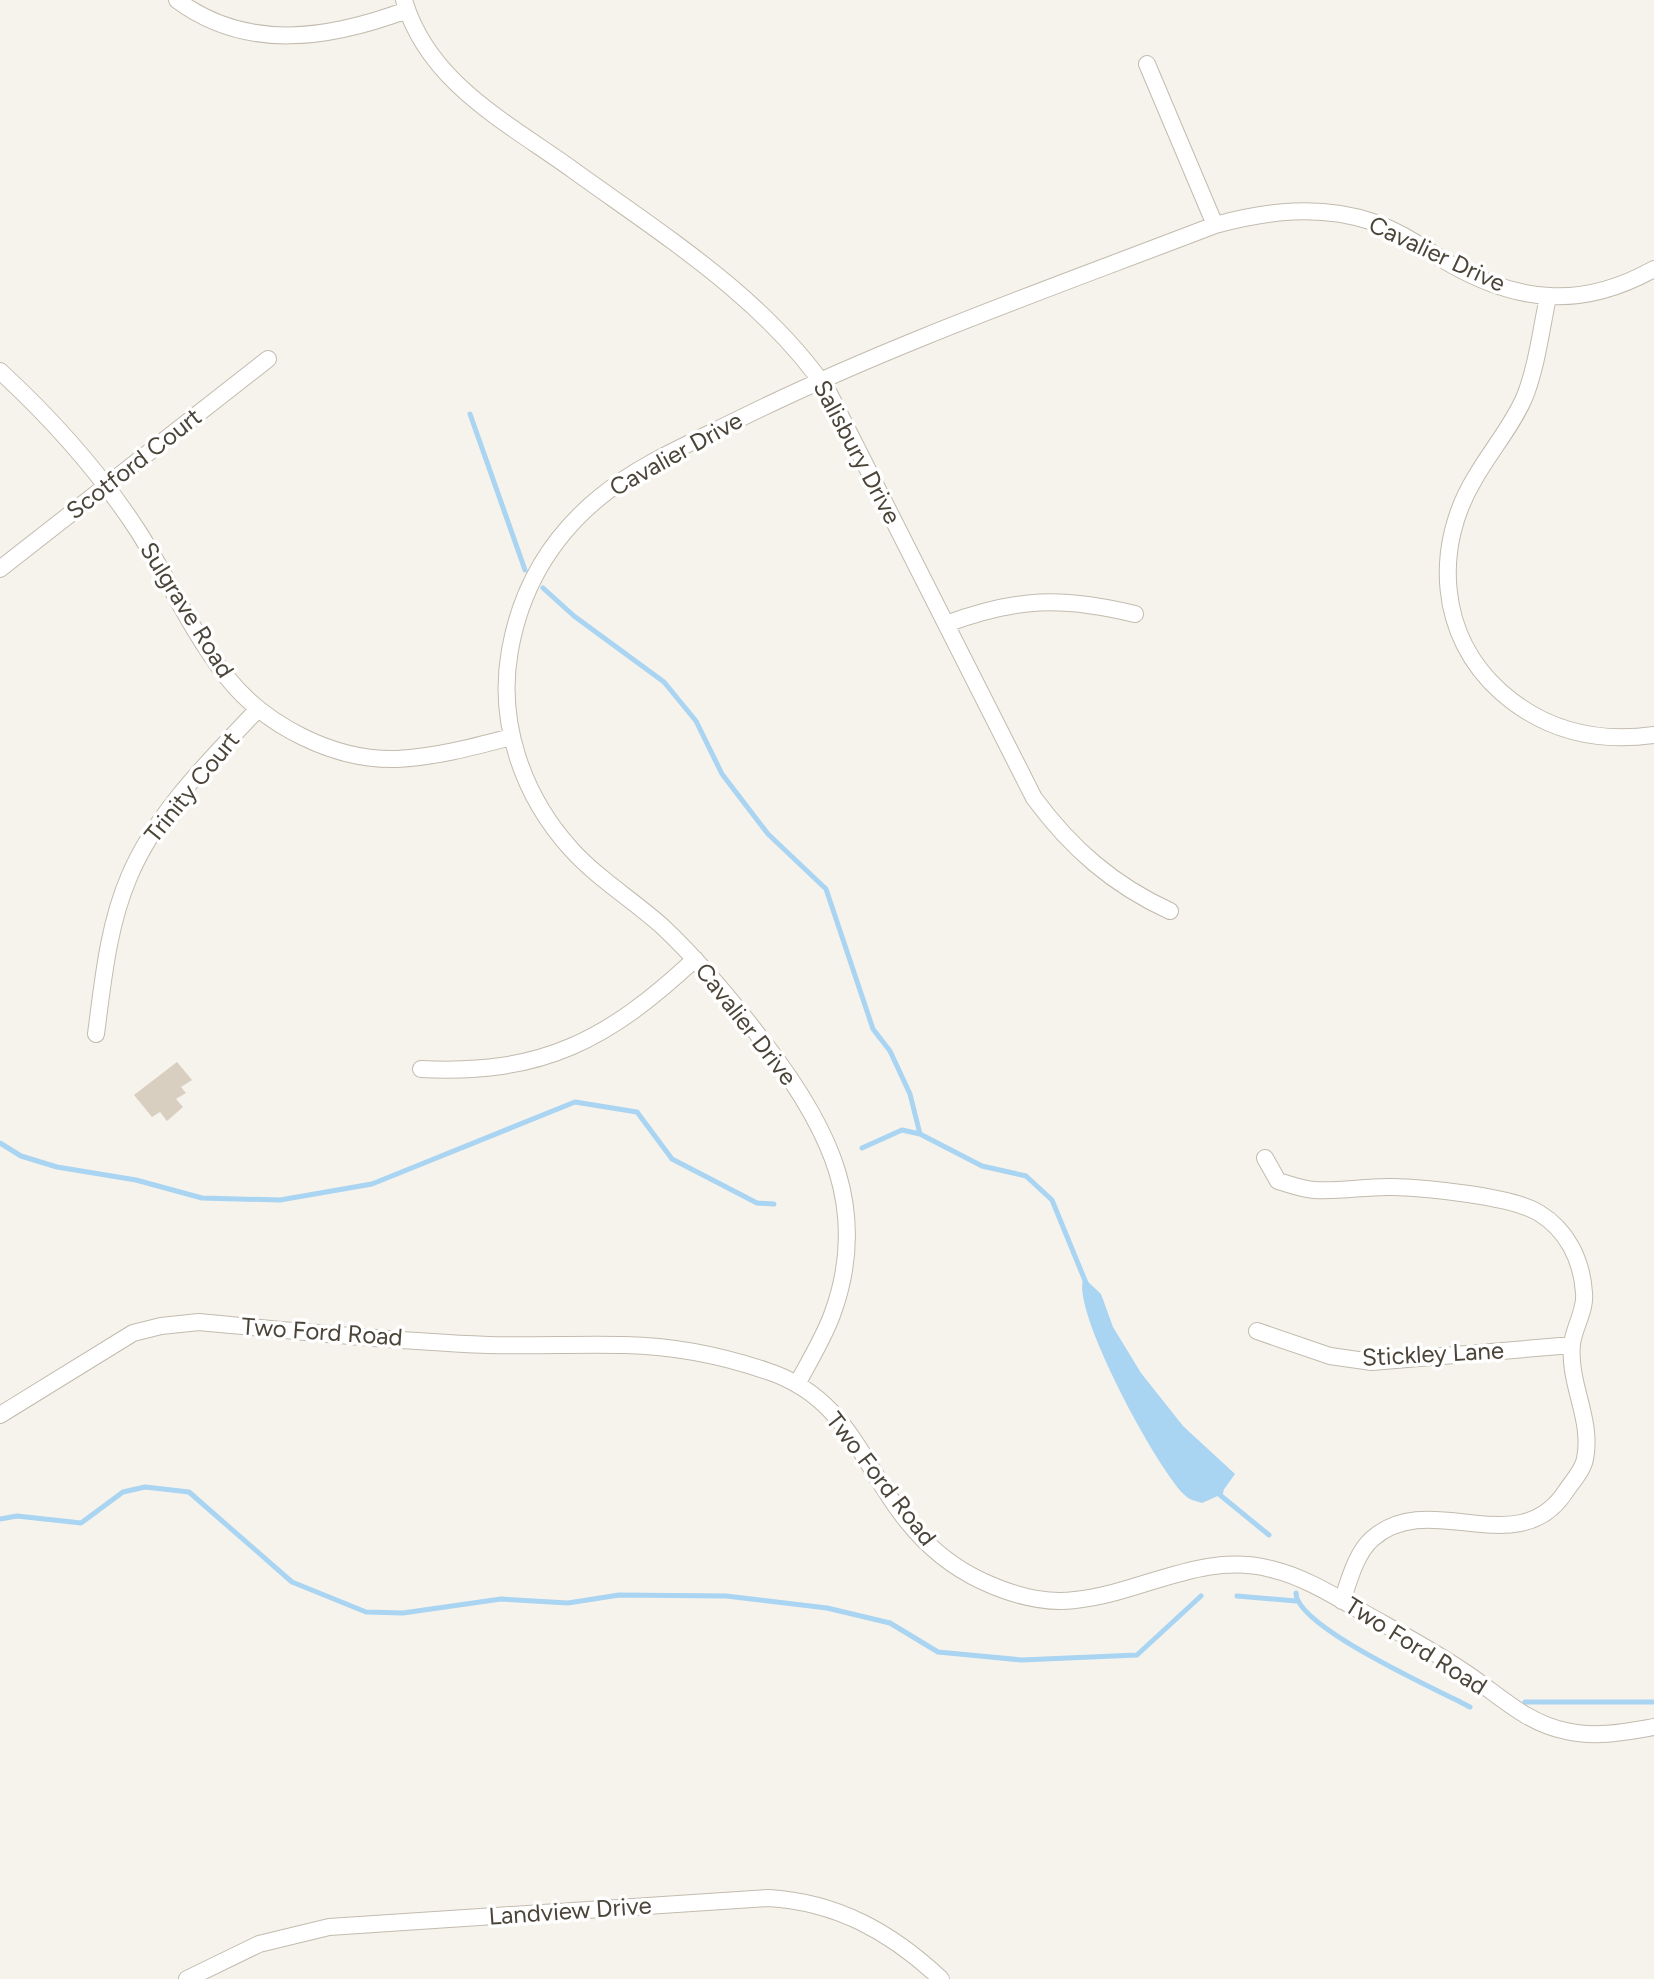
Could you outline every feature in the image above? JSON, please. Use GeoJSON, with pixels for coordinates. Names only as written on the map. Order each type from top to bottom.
{"type":"FeatureCollection","features":[{"type":"Feature","properties":{"kind":"street"},"geometry":{"type":"LineString","coordinates":[[177,0],[216,23],[270,36],[337,32],[405,5]]}},
{"type":"Feature","properties":{"kind":"street","name":"Salisbury Drive"},"geometry":{"type":"LineString","coordinates":[[405,5],[425,47],[466,93],[691,255],[758,314],[821,381],[1017,768],[1055,826],[1114,881],[1170,911]]}},
{"type":"Feature","properties":{"kind":"street"},"geometry":{"type":"LineString","coordinates":[[1147,64],[1215,225]]}},
{"type":"Feature","properties":{"kind":"street","name":"Cavalier Drive"},"geometry":{"type":"LineString","coordinates":[[797,1384],[825,1333],[842,1280],[847,1230],[840,1174],[814,1114],[738,1008],[695,959],[570,848],[536,797],[520,766],[511,737],[505,689],[513,629],[533,577],[554,542],[601,496],[632,475],[821,381],[1215,225],[1284,211],[1344,214],[1400,234],[1454,266],[1488,281],[1530,295],[1548,297],[1598,293],[1629,283],[1654,269]]}},
{"type":"Feature","properties":{"kind":"street"},"geometry":{"type":"LineString","coordinates":[[1548,297],[1534,370],[1525,396],[1474,479],[1451,534],[1446,570],[1452,613],[1464,643],[1478,666],[1512,701],[1538,719],[1586,736],[1654,735]]}},
{"type":"Feature","properties":{"kind":"street","name":"Scotford Court"},"geometry":{"type":"LineString","coordinates":[[0,569],[268,359]]}},
{"type":"Feature","properties":{"kind":"street","name":"Sulgrave Road"},"geometry":{"type":"LineString","coordinates":[[0,371],[64,433],[106,485],[226,676],[258,709],[314,741],[364,757],[415,758],[511,737]]}},
{"type":"Feature","properties":{"kind":"street"},"geometry":{"type":"LineString","coordinates":[[946,624],[979,612],[1044,600],[1135,614]]}},
{"type":"Feature","properties":{"kind":"street","name":"Trinity Court"},"geometry":{"type":"LineString","coordinates":[[96,1034],[117,910],[144,846],[214,755],[258,709]]}},
{"type":"Feature","properties":{"kind":"street"},"geometry":{"type":"LineString","coordinates":[[421,1069],[486,1069],[554,1054],[621,1022],[695,959]]}},
{"type":"Feature","properties":{"kind":"street"},"geometry":{"type":"LineString","coordinates":[[1265,1158],[1278,1181],[1313,1190],[1393,1187],[1435,1191],[1501,1200],[1538,1212],[1564,1234],[1578,1260],[1585,1295],[1572,1345],[1577,1391],[1587,1418],[1585,1461],[1560,1500],[1535,1518],[1507,1527],[1429,1518],[1400,1521],[1370,1539],[1352,1571],[1342,1601]]}},
{"type":"Feature","properties":{"kind":"street","name":"Two Ford Road"},"geometry":{"type":"LineString","coordinates":[[0,1415],[133,1333],[161,1326],[199,1322],[485,1345],[659,1347],[765,1370],[797,1384],[840,1420],[859,1443],[896,1506],[927,1543],[949,1562],[1001,1589],[1037,1598],[1072,1601],[1100,1596],[1199,1566],[1242,1564],[1294,1576],[1342,1601],[1443,1659],[1518,1712],[1543,1724],[1584,1734],[1610,1734],[1654,1727]]}},
{"type":"Feature","properties":{"kind":"street","name":"Stickley Lane"},"geometry":{"type":"LineString","coordinates":[[1257,1331],[1330,1356],[1372,1362],[1572,1345]]}},
{"type":"Feature","properties":{"kind":"street","name":"Landview Drive"},"geometry":{"type":"LineString","coordinates":[[187,1979],[259,1944],[329,1927],[768,1898],[807,1903],[862,1920],[884,1932],[940,1979]]}},
{"type":"Feature","properties":{"kind":"water"},"geometry":{"type":"Polygon","coordinates":[[[1084,1278],[1101,1294],[1113,1327],[1141,1373],[1183,1426],[1235,1474],[1220,1495],[1202,1503],[1188,1498],[1157,1458],[1102,1354],[1083,1294],[1084,1278]]]}},
{"type":"Feature","properties":{"kind":"building"},"geometry":{"type":"Polygon","coordinates":[[[177,1062],[192,1080],[181,1087],[186,1093],[176,1099],[183,1107],[167,1121],[160,1112],[152,1117],[134,1095],[177,1062]]]}},
{"type":"Feature","properties":{"kind":"waterway"},"geometry":{"type":"LineString","coordinates":[[470,414],[525,570]]}},
{"type":"Feature","properties":{"kind":"waterway"},"geometry":{"type":"LineString","coordinates":[[543,588],[574,616],[664,682],[696,721],[722,774],[768,834],[826,889],[873,1029],[890,1051],[910,1094],[920,1134]]}},
{"type":"Feature","properties":{"kind":"waterway"},"geometry":{"type":"LineString","coordinates":[[0,1143],[21,1156],[57,1167],[136,1180],[202,1198],[280,1200],[372,1184],[575,1102],[637,1112],[672,1159],[757,1203],[774,1204]]}},
{"type":"Feature","properties":{"kind":"waterway"},"geometry":{"type":"LineString","coordinates":[[862,1148],[902,1130],[920,1134],[982,1166],[1026,1176],[1052,1200],[1086,1283]]}},
{"type":"Feature","properties":{"kind":"waterway"},"geometry":{"type":"LineString","coordinates":[[0,1519],[17,1516],[81,1523],[123,1492],[145,1487],[189,1492],[292,1582],[366,1612],[403,1613],[501,1599],[568,1603],[619,1595],[726,1596],[827,1608],[890,1623],[938,1652],[1022,1660],[1137,1655],[1201,1596]]}},
{"type":"Feature","properties":{"kind":"waterway"},"geometry":{"type":"LineString","coordinates":[[1221,1491],[1220,1495],[1269,1535]]}},
{"type":"Feature","properties":{"kind":"waterway"},"geometry":{"type":"LineString","coordinates":[[1296,1593],[1302,1607],[1343,1640],[1470,1707]]}},
{"type":"Feature","properties":{"kind":"waterway"},"geometry":{"type":"LineString","coordinates":[[1237,1596],[1296,1601]]}},
{"type":"Feature","properties":{"kind":"waterway"},"geometry":{"type":"LineString","coordinates":[[1525,1702],[1654,1702]]}}]}
